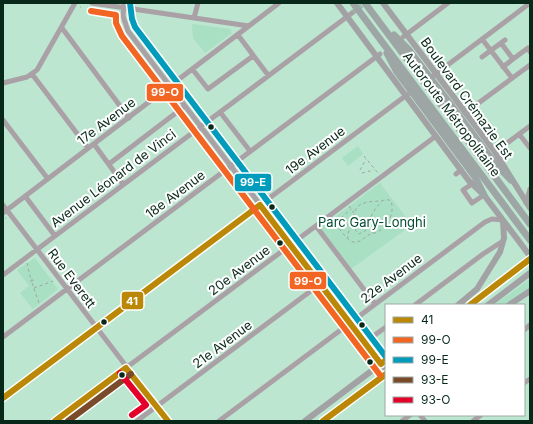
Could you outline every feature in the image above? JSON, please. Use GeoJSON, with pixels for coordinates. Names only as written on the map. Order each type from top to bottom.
{"type":"FeatureCollection","features":[{"type":"Feature","properties":{"kind":"highway","name":"Autoroute Métropolitaine"},"geometry":{"type":"LineString","coordinates":[[353,3],[530,240]]}},
{"type":"Feature","properties":{"kind":"highway","name":"Autoroute Métropolitaine"},"geometry":{"type":"LineString","coordinates":[[365,3],[530,224]]}},
{"type":"Feature","properties":{"kind":"highway"},"geometry":{"type":"LineString","coordinates":[[377,18],[409,50],[494,162],[511,180]]}},
{"type":"Feature","properties":{"kind":"highway"},"geometry":{"type":"LineString","coordinates":[[379,37],[397,72],[475,177],[484,195]]}},
{"type":"Feature","properties":{"kind":"main road"},"geometry":{"type":"LineString","coordinates":[[337,3],[350,15],[378,56],[408,95],[464,180],[472,184],[484,195],[504,220],[529,257],[471,304]]}},
{"type":"Feature","properties":{"kind":"main road","name":"Boulevard Crémazie Est"},"geometry":{"type":"LineString","coordinates":[[383,3],[434,75],[495,152],[511,180],[529,205]]}},
{"type":"Feature","properties":{"kind":"main road"},"geometry":{"type":"LineString","coordinates":[[459,304],[476,289],[497,256],[503,241],[504,220]]}},
{"type":"Feature","properties":{"kind":"main road"},"geometry":{"type":"LineString","coordinates":[[489,304],[530,274]]}},
{"type":"Feature","properties":{"kind":"main road"},"geometry":{"type":"LineString","coordinates":[[510,304],[530,291]]}},
{"type":"Feature","properties":{"kind":"main road"},"geometry":{"type":"LineString","coordinates":[[305,421],[384,362]]}},
{"type":"Feature","properties":{"kind":"main road"},"geometry":{"type":"LineString","coordinates":[[323,421],[385,375]]}},
{"type":"Feature","properties":{"kind":"street"},"geometry":{"type":"LineString","coordinates":[[3,83],[32,74],[62,28],[75,3]]}},
{"type":"Feature","properties":{"kind":"street"},"geometry":{"type":"LineString","coordinates":[[92,3],[124,5],[194,18],[249,26]]}},
{"type":"Feature","properties":{"kind":"street"},"geometry":{"type":"LineString","coordinates":[[194,18],[198,3]]}},
{"type":"Feature","properties":{"kind":"street","name":"17e Avenue"},"geometry":{"type":"LineString","coordinates":[[5,215],[25,196],[171,87],[279,3]]}},
{"type":"Feature","properties":{"kind":"street"},"geometry":{"type":"LineString","coordinates":[[405,35],[448,3]]}},
{"type":"Feature","properties":{"kind":"street"},"geometry":{"type":"LineString","coordinates":[[434,75],[530,3]]}},
{"type":"Feature","properties":{"kind":"street"},"geometry":{"type":"LineString","coordinates":[[124,5],[124,21],[128,31],[320,284],[365,342],[384,362]]}},
{"type":"Feature","properties":{"kind":"street","name":"Avenue Léonard de Vinci"},"geometry":{"type":"LineString","coordinates":[[3,275],[350,15]]}},
{"type":"Feature","properties":{"kind":"street"},"geometry":{"type":"LineString","coordinates":[[62,28],[129,118]]}},
{"type":"Feature","properties":{"kind":"street"},"geometry":{"type":"LineString","coordinates":[[238,35],[268,75]]}},
{"type":"Feature","properties":{"kind":"street"},"geometry":{"type":"LineString","coordinates":[[482,39],[512,78]]}},
{"type":"Feature","properties":{"kind":"street"},"geometry":{"type":"LineString","coordinates":[[482,58],[503,42],[513,59]]}},
{"type":"Feature","properties":{"kind":"street"},"geometry":{"type":"LineString","coordinates":[[503,67],[528,48],[530,52]]}},
{"type":"Feature","properties":{"kind":"street"},"geometry":{"type":"LineString","coordinates":[[193,70],[208,89],[253,56]]}},
{"type":"Feature","properties":{"kind":"street","name":"18e Avenue"},"geometry":{"type":"LineString","coordinates":[[3,337],[378,56]]}},
{"type":"Feature","properties":{"kind":"street"},"geometry":{"type":"LineString","coordinates":[[465,113],[530,65]]}},
{"type":"Feature","properties":{"kind":"street"},"geometry":{"type":"LineString","coordinates":[[32,74],[88,148]]}},
{"type":"Feature","properties":{"kind":"street","name":"19e Avenue"},"geometry":{"type":"LineString","coordinates":[[3,398],[408,95]]}},
{"type":"Feature","properties":{"kind":"street"},"geometry":{"type":"LineString","coordinates":[[108,164],[185,106]]}},
{"type":"Feature","properties":{"kind":"street"},"geometry":{"type":"LineString","coordinates":[[220,112],[250,151]]}},
{"type":"Feature","properties":{"kind":"street"},"geometry":{"type":"LineString","coordinates":[[3,120],[48,179]]}},
{"type":"Feature","properties":{"kind":"street"},"geometry":{"type":"LineString","coordinates":[[495,152],[530,126]]}},
{"type":"Feature","properties":{"kind":"street"},"geometry":{"type":"LineString","coordinates":[[519,134],[530,148]]}},
{"type":"Feature","properties":{"kind":"street","name":"20e Avenue"},"geometry":{"type":"LineString","coordinates":[[55,421],[436,136]]}},
{"type":"Feature","properties":{"kind":"street"},"geometry":{"type":"LineString","coordinates":[[94,144],[123,184]]}},
{"type":"Feature","properties":{"kind":"street"},"geometry":{"type":"LineString","coordinates":[[472,184],[463,190],[472,203],[484,195]]}},
{"type":"Feature","properties":{"kind":"street"},"geometry":{"type":"LineString","coordinates":[[529,205],[530,189]]}},
{"type":"Feature","properties":{"kind":"street"},"geometry":{"type":"LineString","coordinates":[[25,196],[55,236]]}},
{"type":"Feature","properties":{"kind":"street","name":"Rue Everett"},"geometry":{"type":"LineString","coordinates":[[3,205],[5,215],[37,250],[66,290],[168,421]]}},
{"type":"Feature","properties":{"kind":"street","name":"22e Avenue"},"geometry":{"type":"LineString","coordinates":[[219,421],[485,222],[492,219],[504,220]]}},
{"type":"Feature","properties":{"kind":"street"},"geometry":{"type":"LineString","coordinates":[[316,226],[374,304]]}},
{"type":"Feature","properties":{"kind":"street"},"geometry":{"type":"LineString","coordinates":[[416,304],[483,254],[503,241]]}},
{"type":"Feature","properties":{"kind":"street","name":"21e Avenue"},"geometry":{"type":"LineString","coordinates":[[137,421],[320,284]]}},
{"type":"Feature","properties":{"kind":"street"},"geometry":{"type":"LineString","coordinates":[[365,342],[385,328]]}},
{"type":"Feature","properties":{"kind":"path"},"geometry":{"type":"LineString","coordinates":[[364,156],[371,163],[378,174]]}},
{"type":"Feature","properties":{"kind":"path"},"geometry":{"type":"LineString","coordinates":[[360,170],[367,159]]}},
{"type":"Feature","properties":{"kind":"path"},"geometry":{"type":"LineString","coordinates":[[362,173],[375,169]]}},
{"type":"Feature","properties":{"kind":"path"},"geometry":{"type":"LineString","coordinates":[[332,218],[350,241],[358,242],[384,227],[391,215],[392,205],[388,200],[367,201],[358,207],[355,214],[354,223],[348,230],[348,238]]}},
{"type":"Feature","properties":{"kind":"path"},"geometry":{"type":"LineString","coordinates":[[354,223],[356,231],[360,234],[365,231],[372,213],[383,201]]}},
{"type":"Feature","properties":{"kind":"path"},"geometry":{"type":"LineString","coordinates":[[348,206],[355,214]]}},
{"type":"Feature","properties":{"kind":"path"},"geometry":{"type":"LineString","coordinates":[[338,214],[341,217],[351,209]]}},
{"type":"Feature","properties":{"kind":"path"},"geometry":{"type":"LineString","coordinates":[[341,230],[355,219]]}},
{"type":"Feature","properties":{"kind":"path"},"geometry":{"type":"LineString","coordinates":[[368,226],[373,234]]}},
{"type":"Feature","properties":{"kind":"path"},"geometry":{"type":"LineString","coordinates":[[26,262],[40,304]]}},
{"type":"Feature","properties":{"kind":"path"},"geometry":{"type":"LineString","coordinates":[[34,288],[53,281]]}},
{"type":"Feature","properties":{"kind":"path"},"geometry":{"type":"LineString","coordinates":[[327,284],[331,281]]}},
{"type":"Feature","properties":{"kind":"green space"},"geometry":{"type":"Polygon","coordinates":[[[192,24],[230,29],[232,33],[205,53],[193,38],[192,24]]]}},
{"type":"Feature","properties":{"kind":"green space"},"geometry":{"type":"Polygon","coordinates":[[[358,146],[363,154],[348,166],[342,158],[358,146]]]}},
{"type":"Feature","properties":{"kind":"green space","name":"Parc Gary-Longhi"},"geometry":{"type":"Polygon","coordinates":[[[380,183],[412,225],[351,269],[320,228],[380,183]]]}},
{"type":"Feature","properties":{"kind":"green space"},"geometry":{"type":"Polygon","coordinates":[[[35,258],[58,289],[33,309],[20,293],[29,286],[17,270],[35,258]]]}},
{"type":"Feature","properties":{"kind":"green space"},"geometry":{"type":"Polygon","coordinates":[[[530,279],[530,288],[506,304],[495,304],[530,279]]]}},
{"type":"Feature","properties":{"kind":"tunnel"},"geometry":{"type":"LineString","coordinates":[[352,13],[365,3]]}},
{"type":"Feature","properties":{"kind":"transit line","name":"99-E"},"geometry":{"type":"LineString","coordinates":[[130,3],[132,19],[135,27],[385,356]]}},
{"type":"Feature","properties":{"kind":"transit line","name":"99-O"},"geometry":{"type":"LineString","coordinates":[[91,11],[116,15],[116,23],[122,36],[380,375]]}},
{"type":"Feature","properties":{"kind":"transit line","name":"41"},"geometry":{"type":"LineString","coordinates":[[3,398],[260,205],[381,364],[385,361]]}},
{"type":"Feature","properties":{"kind":"transit line","name":"41"},"geometry":{"type":"LineString","coordinates":[[471,304],[530,259]]}},
{"type":"Feature","properties":{"kind":"transit line","name":"41"},"geometry":{"type":"LineString","coordinates":[[55,421],[126,368],[168,421]]}},
{"type":"Feature","properties":{"kind":"transit line","name":"93-O"},"geometry":{"type":"LineString","coordinates":[[120,373],[146,405],[132,415]]}},
{"type":"Feature","properties":{"kind":"transit line","name":"93-E"},"geometry":{"type":"LineString","coordinates":[[68,421],[131,374]]}},
{"type":"Feature","properties":{"kind":"transit line","name":"41"},"geometry":{"type":"LineString","coordinates":[[323,421],[385,375]]}}]}
